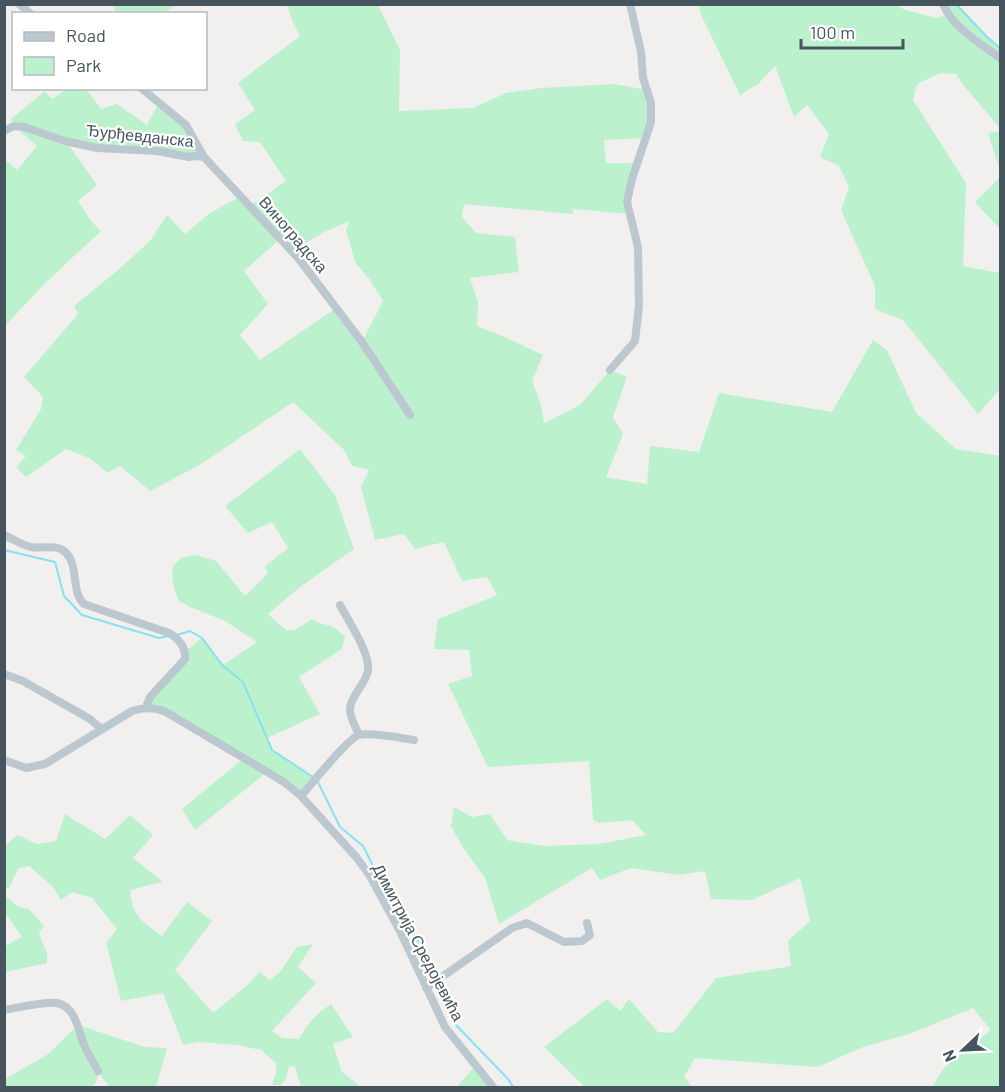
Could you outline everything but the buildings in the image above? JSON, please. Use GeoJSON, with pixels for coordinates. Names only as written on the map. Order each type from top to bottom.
{"type":"FeatureCollection","features":[{"type":"Feature","properties":{"kind":"street"},"geometry":{"type":"LineString","coordinates":[[610,370],[635,341],[639,306],[638,247],[627,202],[632,179],[651,122],[651,103],[643,78],[641,52],[630,4]]}},
{"type":"Feature","properties":{"kind":"street"},"geometry":{"type":"LineString","coordinates":[[943,4],[947,14],[959,26],[1000,58]]}},
{"type":"Feature","properties":{"kind":"street","name":"Виноградска"},"geometry":{"type":"LineString","coordinates":[[143,90],[186,125],[204,157],[299,259],[362,342],[410,415]]}},
{"type":"Feature","properties":{"kind":"street","name":"Ђурђевданска"},"geometry":{"type":"LineString","coordinates":[[4,131],[14,126],[24,127],[65,141],[97,148],[157,151],[189,157],[204,157]]}},
{"type":"Feature","properties":{"kind":"street"},"geometry":{"type":"LineString","coordinates":[[4,536],[26,545],[57,548],[64,551],[70,560],[79,598],[84,604],[169,633],[186,652],[185,660],[150,697],[146,707],[132,711],[52,761],[39,766],[26,768],[4,760]]}},
{"type":"Feature","properties":{"kind":"street"},"geometry":{"type":"LineString","coordinates":[[340,605],[365,654],[369,667],[366,678],[355,694],[350,708],[359,735]]}},
{"type":"Feature","properties":{"kind":"street"},"geometry":{"type":"LineString","coordinates":[[4,674],[23,681],[94,722],[100,730]]}},
{"type":"Feature","properties":{"kind":"street","name":"Димитрија Средојевића"},"geometry":{"type":"LineString","coordinates":[[146,707],[166,712],[285,782],[301,796],[357,858],[370,876],[400,932],[445,1027],[494,1088]]}},
{"type":"Feature","properties":{"kind":"street"},"geometry":{"type":"LineString","coordinates":[[301,796],[353,738],[359,735],[392,736],[414,740]]}},
{"type":"Feature","properties":{"kind":"street"},"geometry":{"type":"LineString","coordinates":[[426,988],[512,928],[527,923],[564,942],[573,942],[582,941],[590,935],[587,923]]}},
{"type":"Feature","properties":{"kind":"street"},"geometry":{"type":"LineString","coordinates":[[4,1010],[35,1004],[57,1003],[69,1009],[98,1071]]}},
{"type":"Feature","properties":{"kind":"green space"},"geometry":{"type":"Polygon","coordinates":[[[117,4],[175,5],[165,12],[117,12],[113,8],[117,4]]]}},
{"type":"Feature","properties":{"kind":"green space"},"geometry":{"type":"Polygon","coordinates":[[[287,5],[378,5],[400,50],[399,111],[473,108],[506,93],[541,88],[615,84],[647,90],[651,103],[645,138],[604,140],[606,163],[637,163],[632,179],[631,214],[573,209],[573,214],[464,204],[462,217],[476,233],[515,237],[519,272],[470,278],[478,302],[477,326],[543,355],[532,381],[541,404],[544,423],[580,405],[610,370],[627,377],[613,417],[623,434],[606,477],[647,484],[650,446],[699,452],[719,393],[832,412],[873,340],[887,350],[916,413],[956,449],[1000,456],[1000,1087],[932,1087],[944,1068],[991,1030],[973,1008],[912,1033],[863,1047],[818,1067],[695,1058],[684,1077],[692,1087],[582,1087],[583,1085],[544,1047],[607,999],[620,1011],[629,999],[658,1032],[673,1033],[716,978],[791,966],[788,941],[810,921],[800,878],[752,900],[711,899],[705,871],[679,875],[631,868],[600,880],[592,868],[499,924],[485,878],[451,826],[454,807],[472,817],[490,814],[507,840],[544,846],[598,844],[646,835],[632,820],[599,823],[593,820],[589,761],[488,767],[448,684],[472,676],[469,650],[434,649],[438,619],[497,595],[487,577],[462,581],[444,542],[415,549],[404,534],[375,540],[361,487],[369,470],[352,466],[344,450],[293,402],[198,466],[150,491],[120,466],[107,473],[91,459],[66,449],[26,477],[16,467],[26,456],[16,450],[41,409],[43,397],[24,377],[78,314],[74,306],[150,241],[167,215],[185,234],[210,213],[241,196],[251,205],[286,181],[260,142],[243,141],[235,124],[255,110],[238,83],[300,36],[287,5]],[[350,221],[324,232],[292,251],[280,239],[244,271],[268,304],[240,335],[260,360],[336,308],[362,342],[383,301],[355,262],[346,230],[350,221]]]}},
{"type":"Feature","properties":{"kind":"green space"},"geometry":{"type":"Polygon","coordinates":[[[699,5],[896,5],[905,10],[936,18],[947,14],[943,5],[956,5],[1000,48],[1000,128],[956,74],[940,73],[917,84],[913,100],[966,183],[963,266],[1000,273],[1000,389],[978,414],[903,320],[875,309],[875,286],[841,210],[849,187],[839,166],[820,157],[829,134],[807,105],[794,117],[775,66],[758,84],[740,95],[701,15],[699,5]]]}},
{"type":"Feature","properties":{"kind":"green space"},"geometry":{"type":"Polygon","coordinates":[[[65,90],[87,90],[101,109],[117,104],[147,125],[159,102],[186,125],[204,157],[66,141],[97,185],[78,201],[91,221],[101,231],[44,284],[5,326],[4,159],[17,170],[37,146],[14,126],[11,119],[45,91],[52,99],[65,90]]]}},
{"type":"Feature","properties":{"kind":"green space"},"geometry":{"type":"Polygon","coordinates":[[[1000,131],[1000,171],[988,133],[1000,131]]]}},
{"type":"Feature","properties":{"kind":"green space"},"geometry":{"type":"Polygon","coordinates":[[[1000,177],[1000,229],[975,202],[1000,177]]]}},
{"type":"Feature","properties":{"kind":"green space"},"geometry":{"type":"Polygon","coordinates":[[[300,449],[335,495],[354,549],[300,587],[268,614],[286,630],[295,630],[312,619],[333,627],[345,636],[342,649],[299,677],[320,714],[267,738],[272,750],[317,779],[301,796],[267,772],[195,830],[182,809],[243,759],[147,702],[185,652],[202,638],[223,665],[257,642],[225,621],[179,601],[174,589],[173,566],[181,558],[195,555],[216,561],[245,596],[268,573],[265,566],[288,548],[272,522],[248,533],[225,506],[300,449]]]}},
{"type":"Feature","properties":{"kind":"green space"},"geometry":{"type":"Polygon","coordinates":[[[65,814],[105,839],[130,815],[153,835],[133,858],[163,882],[130,891],[133,907],[144,922],[162,936],[187,902],[212,921],[175,970],[213,1013],[260,972],[270,980],[280,972],[297,947],[313,944],[298,967],[316,983],[272,1031],[282,1038],[299,1039],[313,1019],[331,1004],[353,1037],[333,1044],[342,1072],[361,1087],[301,1087],[295,1067],[289,1066],[286,1079],[280,1085],[272,1085],[276,1063],[261,1050],[237,1045],[199,1042],[183,1045],[163,993],[121,1001],[106,943],[117,929],[92,898],[72,892],[61,900],[53,887],[29,866],[18,869],[9,888],[5,889],[5,846],[17,835],[37,844],[56,841],[65,814]]]}},
{"type":"Feature","properties":{"kind":"green space"},"geometry":{"type":"Polygon","coordinates":[[[5,896],[19,907],[29,909],[44,926],[39,933],[47,953],[47,963],[5,972],[5,946],[22,937],[5,913],[5,896]]]}},
{"type":"Feature","properties":{"kind":"green space"},"geometry":{"type":"Polygon","coordinates":[[[78,1025],[145,1047],[167,1048],[156,1087],[109,1087],[98,1071],[97,1081],[92,1087],[5,1087],[4,1080],[48,1054],[78,1025]]]}},
{"type":"Feature","properties":{"kind":"green space"},"geometry":{"type":"Polygon","coordinates":[[[476,1065],[494,1088],[456,1088],[476,1065]]]}},
{"type":"Feature","properties":{"kind":"waterway"},"geometry":{"type":"LineString","coordinates":[[956,4],[1000,48]]}},
{"type":"Feature","properties":{"kind":"waterway"},"geometry":{"type":"LineString","coordinates":[[4,550],[55,562],[64,596],[82,615],[159,638],[169,636]]}},
{"type":"Feature","properties":{"kind":"waterway"},"geometry":{"type":"LineString","coordinates":[[177,635],[190,631],[202,638],[223,666],[243,682],[272,750],[313,777]]}},
{"type":"Feature","properties":{"kind":"waterway"},"geometry":{"type":"LineString","coordinates":[[317,780],[340,827],[363,846],[383,885],[423,949],[456,1025],[514,1088]]}}]}
